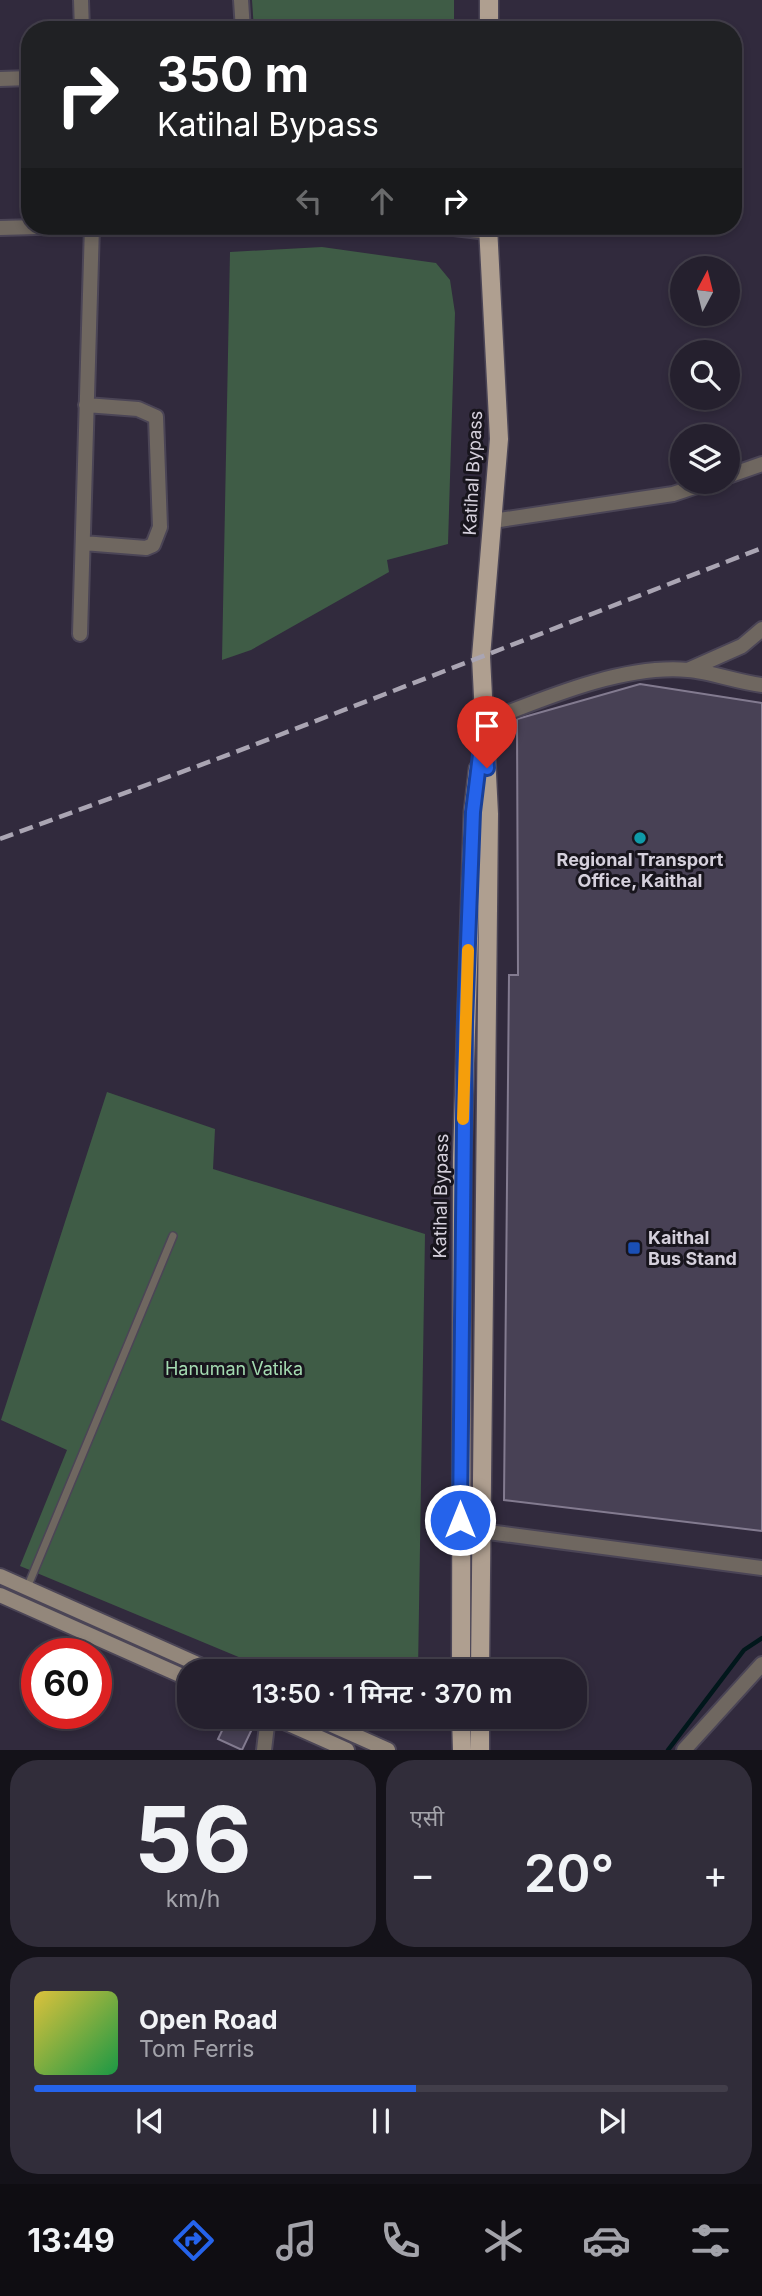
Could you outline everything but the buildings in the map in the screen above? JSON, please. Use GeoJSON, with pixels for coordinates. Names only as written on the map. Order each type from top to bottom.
{"type":"FeatureCollection","features":[{"type":"Feature","properties":{"kind":"main road"},"geometry":{"type":"LineString","coordinates":[[489,0],[489,21]]}},
{"type":"Feature","properties":{"kind":"main road","name":"Katihal Bypass"},"geometry":{"type":"LineString","coordinates":[[480,1659],[489,814],[481,657],[499,439],[488,235]]}},
{"type":"Feature","properties":{"kind":"main road","name":"Katihal Bypass"},"geometry":{"type":"LineString","coordinates":[[461,1659],[460,1384],[465,1022],[473,812],[484,722]]}},
{"type":"Feature","properties":{"kind":"main road"},"geometry":{"type":"LineString","coordinates":[[0,1576],[186,1659]]}},
{"type":"Feature","properties":{"kind":"main road"},"geometry":{"type":"LineString","coordinates":[[0,1595],[177,1674]]}},
{"type":"Feature","properties":{"kind":"main road"},"geometry":{"type":"LineString","coordinates":[[298,1729],[347,1750]]}},
{"type":"Feature","properties":{"kind":"main road"},"geometry":{"type":"LineString","coordinates":[[341,1729],[388,1750]]}},
{"type":"Feature","properties":{"kind":"main road"},"geometry":{"type":"LineString","coordinates":[[461,1729],[462,1750]]}},
{"type":"Feature","properties":{"kind":"main road"},"geometry":{"type":"LineString","coordinates":[[480,1729],[480,1750]]}},
{"type":"Feature","properties":{"kind":"street"},"geometry":{"type":"LineString","coordinates":[[82,0],[82,21]]}},
{"type":"Feature","properties":{"kind":"street"},"geometry":{"type":"LineString","coordinates":[[241,0],[242,21]]}},
{"type":"Feature","properties":{"kind":"street"},"geometry":{"type":"LineString","coordinates":[[0,79],[21,78]]}},
{"type":"Feature","properties":{"kind":"street"},"geometry":{"type":"LineString","coordinates":[[0,228],[21,227]]}},
{"type":"Feature","properties":{"kind":"street"},"geometry":{"type":"LineString","coordinates":[[80,635],[92,235]]}},
{"type":"Feature","properties":{"kind":"street"},"geometry":{"type":"LineString","coordinates":[[83,542],[146,548],[153,545],[160,527],[156,417],[138,409],[86,405]]}},
{"type":"Feature","properties":{"kind":"street"},"geometry":{"type":"LineString","coordinates":[[740,472],[762,464]]}},
{"type":"Feature","properties":{"kind":"street"},"geometry":{"type":"LineString","coordinates":[[492,521],[673,494]]}},
{"type":"Feature","properties":{"kind":"street"},"geometry":{"type":"LineString","coordinates":[[688,670],[742,646],[762,629]]}},
{"type":"Feature","properties":{"kind":"street"},"geometry":{"type":"LineString","coordinates":[[484,722],[567,691],[624,676],[688,670],[762,685]]}},
{"type":"Feature","properties":{"kind":"street"},"geometry":{"type":"LineString","coordinates":[[481,1531],[762,1568]]}},
{"type":"Feature","properties":{"kind":"street"},"geometry":{"type":"LineString","coordinates":[[684,1750],[762,1664]]}},
{"type":"Feature","properties":{"kind":"street"},"geometry":{"type":"LineString","coordinates":[[264,1750],[268,1729]]}},
{"type":"Feature","properties":{"kind":"lane"},"geometry":{"type":"LineString","coordinates":[[27,1588],[173,1236]]}},
{"type":"Feature","properties":{"kind":"green space"},"geometry":{"type":"Polygon","coordinates":[[[252,0],[454,0],[454,21],[253,21],[252,0]]]}},
{"type":"Feature","properties":{"kind":"green space"},"geometry":{"type":"Polygon","coordinates":[[[322,247],[436,263],[450,280],[455,313],[448,544],[387,560],[389,572],[251,650],[222,660],[230,252],[322,247]]]}},
{"type":"Feature","properties":{"kind":"green space","name":"Hanuman Vatika"},"geometry":{"type":"Polygon","coordinates":[[[107,1092],[215,1129],[213,1169],[425,1234],[418,1659],[243,1659],[20,1566],[67,1450],[1,1420],[107,1092]]]}},
{"type":"Feature","properties":{"kind":"waterway"},"geometry":{"type":"LineString","coordinates":[[668,1750],[744,1650],[762,1638]]}},
{"type":"Feature","properties":{"kind":"railway"},"geometry":{"type":"LineString","coordinates":[[0,839],[233,753],[762,548]]}},
{"type":"Feature","properties":{"kind":"slow traffic"},"geometry":{"type":"LineString","coordinates":[[463,1119],[468,950]]}},
{"type":"Feature","properties":{"kind":"place","name":"Regional Transport Office, Kaithal"},"geometry":{"type":"Point","coordinates":[640,838]}},
{"type":"Feature","properties":{"kind":"place","name":"Kaithal Bus Stand"},"geometry":{"type":"Point","coordinates":[634,1248]}},
{"type":"Feature","properties":{"kind":"route"},"geometry":{"type":"LineString","coordinates":[[460,1520],[465,1022],[473,812],[484,722],[487,768]]}}]}
